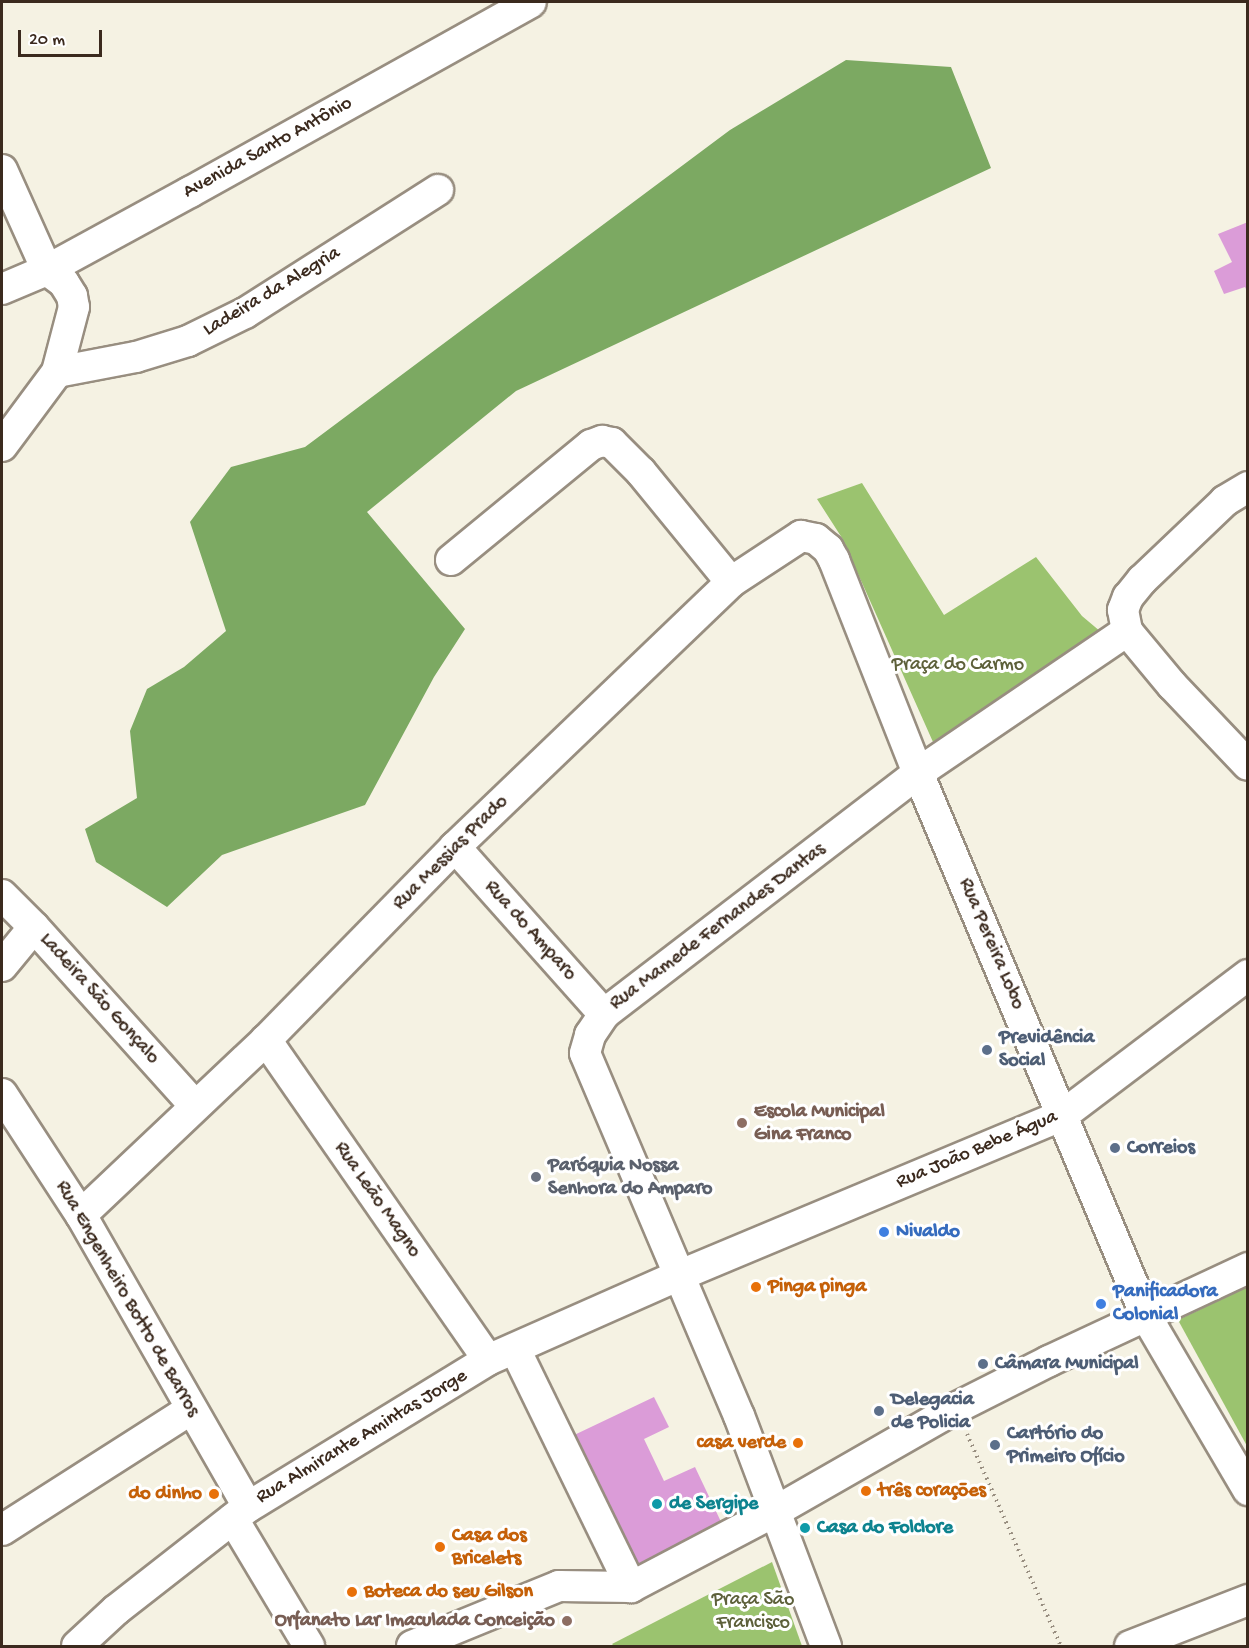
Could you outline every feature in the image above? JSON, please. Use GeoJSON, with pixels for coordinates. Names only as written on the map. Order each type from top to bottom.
{"type":"FeatureCollection","features":[{"type":"Feature","properties":{"kind":"street","name":"Avenida Santo Antônio"},"geometry":{"type":"LineString","coordinates":[[2,289],[47,270],[531,2]]}},
{"type":"Feature","properties":{"kind":"street"},"geometry":{"type":"LineString","coordinates":[[2,170],[47,270],[64,283],[72,296],[74,307],[57,372],[2,446]]}},
{"type":"Feature","properties":{"kind":"street","name":"Ladeira da Alegria"},"geometry":{"type":"LineString","coordinates":[[57,372],[136,357],[188,340],[244,313],[438,190]]}},
{"type":"Feature","properties":{"kind":"street"},"geometry":{"type":"LineString","coordinates":[[451,560],[591,445],[603,441],[612,443],[641,472],[731,582]]}},
{"type":"Feature","properties":{"kind":"street"},"geometry":{"type":"LineString","coordinates":[[1248,487],[1225,501],[1142,580],[1128,597],[1125,621],[1196,711],[1248,765]]}},
{"type":"Feature","properties":{"kind":"street","name":"Rua Messias Prado"},"geometry":{"type":"LineString","coordinates":[[81,1215],[266,1040],[455,847],[731,582],[801,536],[816,539],[828,549],[834,560]]}},
{"type":"Feature","properties":{"kind":"street","name":"Rua Pereira Lobo"},"geometry":{"type":"LineString","coordinates":[[834,560],[918,772],[1146,1316],[1248,1490]]}},
{"type":"Feature","properties":{"kind":"street","name":"Rua Mamede Fernandes Dantas"},"geometry":{"type":"LineString","coordinates":[[826,1647],[739,1416],[585,1053],[590,1035],[604,1014],[918,772],[1125,621]]}},
{"type":"Feature","properties":{"kind":"street","name":"Rua do Amparo"},"geometry":{"type":"LineString","coordinates":[[455,847],[604,1014]]}},
{"type":"Feature","properties":{"kind":"street","name":"Ladeira São Gonçalo"},"geometry":{"type":"LineString","coordinates":[[2,895],[34,927],[194,1106]]}},
{"type":"Feature","properties":{"kind":"street"},"geometry":{"type":"LineString","coordinates":[[2,966],[34,927]]}},
{"type":"Feature","properties":{"kind":"street","name":"Rua João Bebe Água"},"geometry":{"type":"LineString","coordinates":[[678,1276],[1063,1115],[1248,975]]}},
{"type":"Feature","properties":{"kind":"street","name":"Rua Leão Magno"},"geometry":{"type":"LineString","coordinates":[[266,1040],[502,1354],[631,1587]]}},
{"type":"Feature","properties":{"kind":"street","name":"Rua Engenheiro Botto de Barros"},"geometry":{"type":"LineString","coordinates":[[2,1094],[81,1215],[191,1408],[240,1513],[309,1647]]}},
{"type":"Feature","properties":{"kind":"street"},"geometry":{"type":"LineString","coordinates":[[412,1647],[559,1586],[631,1587],[776,1511],[956,1408],[1248,1268]]}},
{"type":"Feature","properties":{"kind":"street","name":"Rua Almirante Amintas Jorge"},"geometry":{"type":"LineString","coordinates":[[77,1647],[116,1610],[240,1513],[502,1354],[678,1276]]}},
{"type":"Feature","properties":{"kind":"street"},"geometry":{"type":"LineString","coordinates":[[2,1530],[191,1408]]}},
{"type":"Feature","properties":{"kind":"street"},"geometry":{"type":"LineString","coordinates":[[1130,1647],[1248,1600]]}},
{"type":"Feature","properties":{"kind":"path"},"geometry":{"type":"LineString","coordinates":[[956,1408],[1061,1647]]}},
{"type":"Feature","properties":{"kind":"green space"},"geometry":{"type":"Polygon","coordinates":[[[846,60],[951,67],[991,168],[516,391],[367,512],[465,629],[434,677],[365,805],[222,855],[167,907],[96,862],[85,829],[137,798],[130,731],[147,689],[184,667],[226,631],[190,522],[231,467],[305,447],[730,130],[846,60]]]}},
{"type":"Feature","properties":{"kind":"green space","name":"Praça do Carmo"},"geometry":{"type":"Polygon","coordinates":[[[862,483],[944,615],[1036,557],[1082,616],[1101,632],[933,742],[842,538],[817,499],[862,483]]]}},
{"type":"Feature","properties":{"kind":"green space"},"geometry":{"type":"Polygon","coordinates":[[[1247,1287],[1247,1446],[1178,1320],[1247,1287]]]}},
{"type":"Feature","properties":{"kind":"green space","name":"Praça São Francisco"},"geometry":{"type":"Polygon","coordinates":[[[772,1562],[802,1646],[614,1646],[612,1644],[772,1562]]]}},
{"type":"Feature","properties":{"kind":"building"},"geometry":{"type":"Polygon","coordinates":[[[1248,222],[1248,293],[1245,287],[1224,294],[1214,271],[1232,262],[1218,234],[1248,222]]]}},
{"type":"Feature","properties":{"kind":"building","name":"de Sergipe"},"geometry":{"type":"Polygon","coordinates":[[[654,1397],[669,1427],[644,1439],[664,1481],[695,1467],[723,1526],[633,1569],[570,1437],[654,1397]]]}},
{"type":"Feature","properties":{"kind":"place","name":"Previdência Social"},"geometry":{"type":"Point","coordinates":[987,1050]}},
{"type":"Feature","properties":{"kind":"place","name":"Escola Municipal Gina Franco"},"geometry":{"type":"Point","coordinates":[742,1123]}},
{"type":"Feature","properties":{"kind":"place","name":"Correios"},"geometry":{"type":"Point","coordinates":[1115,1148]}},
{"type":"Feature","properties":{"kind":"place","name":"Paróquia Nossa Senhora do Amparo"},"geometry":{"type":"Point","coordinates":[536,1177]}},
{"type":"Feature","properties":{"kind":"place","name":"Nivaldo"},"geometry":{"type":"Point","coordinates":[884,1232]}},
{"type":"Feature","properties":{"kind":"place","name":"Pinga pinga"},"geometry":{"type":"Point","coordinates":[756,1287]}},
{"type":"Feature","properties":{"kind":"place","name":"Panificadora Colonial"},"geometry":{"type":"Point","coordinates":[1101,1304]}},
{"type":"Feature","properties":{"kind":"place","name":"Câmara Municipal"},"geometry":{"type":"Point","coordinates":[983,1364]}},
{"type":"Feature","properties":{"kind":"place","name":"Delegacia de Policia"},"geometry":{"type":"Point","coordinates":[879,1411]}},
{"type":"Feature","properties":{"kind":"place","name":"casa verde"},"geometry":{"type":"Point","coordinates":[798,1443]}},
{"type":"Feature","properties":{"kind":"place","name":"Cartório do Primeiro Ofício"},"geometry":{"type":"Point","coordinates":[995,1445]}},
{"type":"Feature","properties":{"kind":"place","name":"três corações"},"geometry":{"type":"Point","coordinates":[866,1491]}},
{"type":"Feature","properties":{"kind":"place","name":"do dinho"},"geometry":{"type":"Point","coordinates":[214,1494]}},
{"type":"Feature","properties":{"kind":"place","name":"de Sergipe"},"geometry":{"type":"Point","coordinates":[657,1504]}},
{"type":"Feature","properties":{"kind":"place","name":"Casa do Folclore"},"geometry":{"type":"Point","coordinates":[805,1528]}},
{"type":"Feature","properties":{"kind":"place","name":"Casa dos Bricelets"},"geometry":{"type":"Point","coordinates":[440,1547]}},
{"type":"Feature","properties":{"kind":"place","name":"Boteca do seu Gilson"},"geometry":{"type":"Point","coordinates":[352,1592]}},
{"type":"Feature","properties":{"kind":"place","name":"Orfanato Lar Imaculada Conceição"},"geometry":{"type":"Point","coordinates":[567,1621]}}]}
